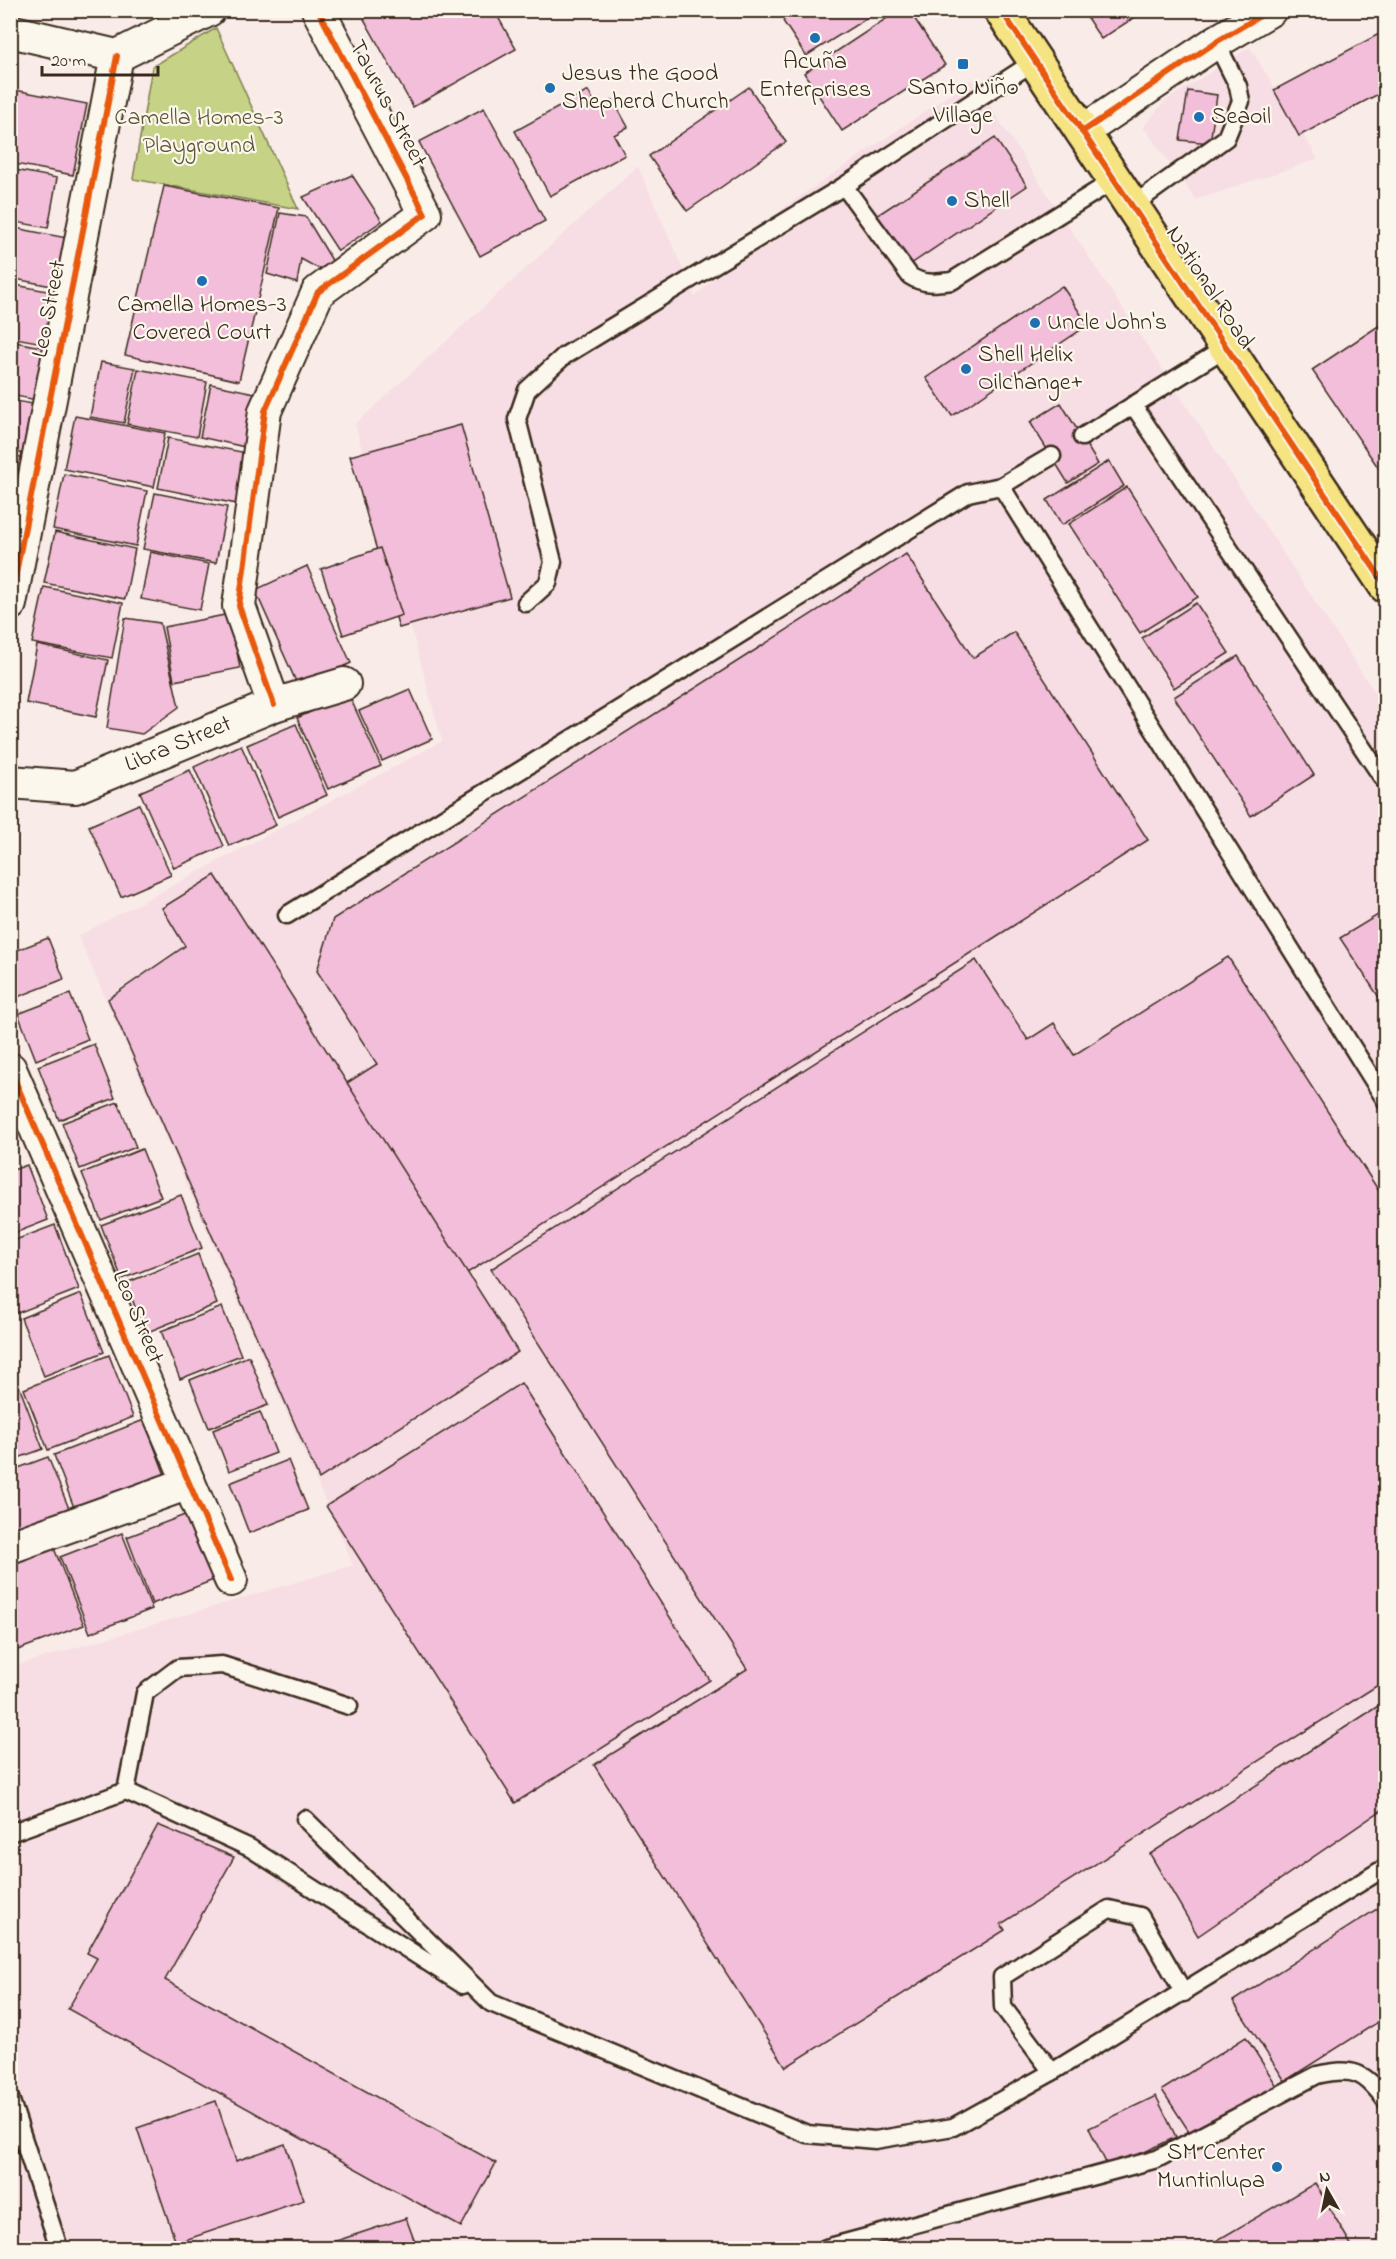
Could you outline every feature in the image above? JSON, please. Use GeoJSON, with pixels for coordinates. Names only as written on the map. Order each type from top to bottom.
{"type":"FeatureCollection","features":[{"type":"Feature","properties":{"kind":"highway","name":"National Road"},"geometry":{"type":"LineString","coordinates":[[1001,10],[1386,586]]}},
{"type":"Feature","properties":{"kind":"street"},"geometry":{"type":"LineString","coordinates":[[10,31],[117,56],[209,10]]}},
{"type":"Feature","properties":{"kind":"street","name":"Taurus Street"},"geometry":{"type":"LineString","coordinates":[[274,705],[239,606],[265,411],[318,292],[425,214],[318,10]]}},
{"type":"Feature","properties":{"kind":"street"},"geometry":{"type":"LineString","coordinates":[[1082,132],[1216,42],[1270,10]]}},
{"type":"Feature","properties":{"kind":"street","name":"Leo Street"},"geometry":{"type":"LineString","coordinates":[[10,604],[117,56]]}},
{"type":"Feature","properties":{"kind":"street","name":"Libra Street"},"geometry":{"type":"LineString","coordinates":[[10,782],[75,787],[274,705],[344,684]]}},
{"type":"Feature","properties":{"kind":"street","name":"Leo Street"},"geometry":{"type":"LineString","coordinates":[[10,1069],[231,1580]]}},
{"type":"Feature","properties":{"kind":"street"},"geometry":{"type":"LineString","coordinates":[[10,1547],[189,1483]]}},
{"type":"Feature","properties":{"kind":"lane"},"geometry":{"type":"LineString","coordinates":[[844,186],[910,276],[920,283],[952,281],[1226,138],[1240,101],[1238,86],[1216,42]]}},
{"type":"Feature","properties":{"kind":"lane"},"geometry":{"type":"LineString","coordinates":[[526,603],[548,583],[553,562],[517,419],[527,390],[564,356],[844,186],[1035,61]]}},
{"type":"Feature","properties":{"kind":"lane"},"geometry":{"type":"LineString","coordinates":[[1082,437],[1227,347]]}},
{"type":"Feature","properties":{"kind":"lane"},"geometry":{"type":"LineString","coordinates":[[1133,405],[1386,783]]}},
{"type":"Feature","properties":{"kind":"lane"},"geometry":{"type":"LineString","coordinates":[[287,915],[968,493],[1001,486],[1052,456]]}},
{"type":"Feature","properties":{"kind":"lane"},"geometry":{"type":"LineString","coordinates":[[1001,486],[1386,1101]]}},
{"type":"Feature","properties":{"kind":"lane"},"geometry":{"type":"LineString","coordinates":[[126,1791],[145,1693],[178,1668],[222,1665],[349,1706]]}},
{"type":"Feature","properties":{"kind":"lane"},"geometry":{"type":"LineString","coordinates":[[10,1833],[126,1791],[250,1848],[491,2003],[807,2134],[875,2140],[953,2127],[1052,2072],[1184,1993],[1386,1867]]}},
{"type":"Feature","properties":{"kind":"lane"},"geometry":{"type":"LineString","coordinates":[[305,1819],[491,2003]]}},
{"type":"Feature","properties":{"kind":"lane"},"geometry":{"type":"LineString","coordinates":[[1052,2072],[1003,2007],[1002,1977],[1109,1909],[1140,1916],[1184,1993]]}},
{"type":"Feature","properties":{"kind":"lane"},"geometry":{"type":"LineString","coordinates":[[826,2248],[1157,2159],[1317,2075],[1344,2069],[1370,2079],[1386,2101]]}},
{"type":"Feature","properties":{"kind":"lane"},"geometry":{"type":"LineString","coordinates":[[10,2098],[59,2248]]}},
{"type":"Feature","properties":{"kind":"shaded area"},"geometry":{"type":"Polygon","coordinates":[[[1250,47],[1318,159],[1196,200],[1143,127],[1165,101],[1250,47]]]}},
{"type":"Feature","properties":{"kind":"shaded area"},"geometry":{"type":"Polygon","coordinates":[[[972,79],[1385,708],[1385,2248],[11,2248],[11,1667],[353,1565],[78,936],[442,741],[355,424],[638,166],[695,297],[783,208],[972,79]]]}},
{"type":"Feature","properties":{"kind":"green space","name":"Camella Homes-3 Playground"},"geometry":{"type":"Polygon","coordinates":[[[216,28],[298,209],[133,179],[152,67],[216,28]]]}},
{"type":"Feature","properties":{"kind":"building"},"geometry":{"type":"Polygon","coordinates":[[[379,10],[494,10],[516,49],[413,107],[364,19],[379,10]]]}},
{"type":"Feature","properties":{"kind":"building","name":"Acuña Enterprises"},"geometry":{"type":"Polygon","coordinates":[[[794,10],[880,10],[806,56],[783,21],[794,10]]]}},
{"type":"Feature","properties":{"kind":"building"},"geometry":{"type":"Polygon","coordinates":[[[899,10],[909,10],[945,65],[842,131],[804,73],[899,10]]]}},
{"type":"Feature","properties":{"kind":"building"},"geometry":{"type":"Polygon","coordinates":[[[1082,10],[1142,10],[1143,12],[1101,39],[1082,10]]]}},
{"type":"Feature","properties":{"kind":"building"},"geometry":{"type":"Polygon","coordinates":[[[1379,34],[1386,47],[1386,90],[1299,136],[1274,90],[1379,34]]]}},
{"type":"Feature","properties":{"kind":"building"},"geometry":{"type":"Polygon","coordinates":[[[749,87],[786,142],[687,211],[649,156],[749,87]]]}},
{"type":"Feature","properties":{"kind":"building"},"geometry":{"type":"Polygon","coordinates":[[[10,89],[87,104],[73,175],[10,163],[10,89]]]}},
{"type":"Feature","properties":{"kind":"building"},"geometry":{"type":"Polygon","coordinates":[[[588,91],[598,108],[613,100],[628,127],[614,135],[625,155],[550,196],[515,131],[588,91]]]}},
{"type":"Feature","properties":{"kind":"building","name":"Seaoil"},"geometry":{"type":"Polygon","coordinates":[[[1188,91],[1217,95],[1210,143],[1180,140],[1188,91]]]}},
{"type":"Feature","properties":{"kind":"building"},"geometry":{"type":"Polygon","coordinates":[[[484,108],[545,221],[480,256],[419,142],[484,108]]]}},
{"type":"Feature","properties":{"kind":"building","name":"Shell"},"geometry":{"type":"Polygon","coordinates":[[[995,138],[1027,186],[908,266],[876,216],[995,138]]]}},
{"type":"Feature","properties":{"kind":"building"},"geometry":{"type":"Polygon","coordinates":[[[10,169],[57,178],[48,228],[10,221],[10,169]]]}},
{"type":"Feature","properties":{"kind":"building"},"geometry":{"type":"Polygon","coordinates":[[[352,175],[382,221],[338,251],[303,197],[352,175]]]}},
{"type":"Feature","properties":{"kind":"building","name":"Camella Homes-3 Covered Court"},"geometry":{"type":"Polygon","coordinates":[[[164,186],[279,208],[239,381],[125,355],[164,186]]]}},
{"type":"Feature","properties":{"kind":"building"},"geometry":{"type":"Polygon","coordinates":[[[280,213],[306,217],[333,262],[319,269],[301,259],[297,283],[267,274],[280,213]]]}},
{"type":"Feature","properties":{"kind":"building"},"geometry":{"type":"Polygon","coordinates":[[[10,227],[72,239],[62,288],[10,278],[10,227]]]}},
{"type":"Feature","properties":{"kind":"building"},"geometry":{"type":"Polygon","coordinates":[[[10,284],[58,293],[48,344],[10,337],[10,284]]]}},
{"type":"Feature","properties":{"kind":"building"},"geometry":{"type":"Polygon","coordinates":[[[1062,286],[1088,325],[952,416],[926,378],[1062,286]]]}},
{"type":"Feature","properties":{"kind":"building"},"geometry":{"type":"Polygon","coordinates":[[[1386,321],[1386,479],[1312,370],[1386,321]]]}},
{"type":"Feature","properties":{"kind":"building"},"geometry":{"type":"Polygon","coordinates":[[[10,341],[47,348],[37,400],[10,395],[10,341]]]}},
{"type":"Feature","properties":{"kind":"building"},"geometry":{"type":"Polygon","coordinates":[[[101,362],[135,368],[124,423],[90,417],[101,362]]]}},
{"type":"Feature","properties":{"kind":"building"},"geometry":{"type":"Polygon","coordinates":[[[138,369],[207,382],[197,437],[127,424],[138,369]]]}},
{"type":"Feature","properties":{"kind":"building"},"geometry":{"type":"Polygon","coordinates":[[[211,384],[255,393],[245,447],[200,437],[211,384]]]}},
{"type":"Feature","properties":{"kind":"building"},"geometry":{"type":"Polygon","coordinates":[[[10,400],[39,405],[30,455],[10,451],[10,400]]]}},
{"type":"Feature","properties":{"kind":"building"},"geometry":{"type":"Polygon","coordinates":[[[1061,403],[1098,464],[1068,483],[1030,422],[1061,403]]]}},
{"type":"Feature","properties":{"kind":"building"},"geometry":{"type":"Polygon","coordinates":[[[75,416],[165,433],[154,487],[64,469],[75,416]]]}},
{"type":"Feature","properties":{"kind":"building"},"geometry":{"type":"Polygon","coordinates":[[[461,425],[510,597],[399,628],[350,456],[461,425]]]}},
{"type":"Feature","properties":{"kind":"building"},"geometry":{"type":"Polygon","coordinates":[[[168,438],[247,453],[237,504],[158,488],[168,438]]]}},
{"type":"Feature","properties":{"kind":"building"},"geometry":{"type":"Polygon","coordinates":[[[10,455],[26,458],[15,513],[10,513],[10,455]]]}},
{"type":"Feature","properties":{"kind":"building"},"geometry":{"type":"Polygon","coordinates":[[[1109,461],[1124,486],[1062,525],[1047,500],[1109,461]]]}},
{"type":"Feature","properties":{"kind":"building"},"geometry":{"type":"Polygon","coordinates":[[[64,474],[147,491],[136,546],[53,529],[64,474]]]}},
{"type":"Feature","properties":{"kind":"building"},"geometry":{"type":"Polygon","coordinates":[[[1127,487],[1198,597],[1140,633],[1069,524],[1127,487]]]}},
{"type":"Feature","properties":{"kind":"building"},"geometry":{"type":"Polygon","coordinates":[[[155,493],[227,507],[216,563],[143,549],[155,493]]]}},
{"type":"Feature","properties":{"kind":"building"},"geometry":{"type":"Polygon","coordinates":[[[55,532],[135,549],[125,599],[44,583],[55,532]]]}},
{"type":"Feature","properties":{"kind":"building"},"geometry":{"type":"Polygon","coordinates":[[[380,548],[402,615],[343,635],[321,569],[380,548]]]}},
{"type":"Feature","properties":{"kind":"building"},"geometry":{"type":"Polygon","coordinates":[[[150,552],[209,564],[200,610],[141,599],[150,552]]]}},
{"type":"Feature","properties":{"kind":"building"},"geometry":{"type":"Polygon","coordinates":[[[906,554],[973,658],[1014,632],[1148,840],[461,1277],[339,1088],[377,1064],[317,971],[333,919],[906,554]]]}},
{"type":"Feature","properties":{"kind":"building"},"geometry":{"type":"Polygon","coordinates":[[[307,566],[351,663],[298,686],[255,590],[307,566]]]}},
{"type":"Feature","properties":{"kind":"building"},"geometry":{"type":"Polygon","coordinates":[[[44,587],[123,603],[112,658],[32,643],[44,587]]]}},
{"type":"Feature","properties":{"kind":"building"},"geometry":{"type":"Polygon","coordinates":[[[1196,603],[1229,653],[1174,688],[1142,638],[1196,603]]]}},
{"type":"Feature","properties":{"kind":"building"},"geometry":{"type":"Polygon","coordinates":[[[230,614],[240,668],[174,681],[164,627],[230,614]]]}},
{"type":"Feature","properties":{"kind":"building"},"geometry":{"type":"Polygon","coordinates":[[[125,618],[160,623],[179,707],[142,734],[107,728],[125,618]]]}},
{"type":"Feature","properties":{"kind":"building"},"geometry":{"type":"Polygon","coordinates":[[[37,645],[108,660],[96,717],[26,703],[37,645]]]}},
{"type":"Feature","properties":{"kind":"building"},"geometry":{"type":"Polygon","coordinates":[[[1238,656],[1314,775],[1251,816],[1174,697],[1238,656]]]}},
{"type":"Feature","properties":{"kind":"building"},"geometry":{"type":"Polygon","coordinates":[[[410,689],[432,739],[382,761],[359,711],[410,689]]]}},
{"type":"Feature","properties":{"kind":"building"},"geometry":{"type":"Polygon","coordinates":[[[349,695],[381,766],[328,789],[297,718],[349,695]]]}},
{"type":"Feature","properties":{"kind":"building"},"geometry":{"type":"Polygon","coordinates":[[[296,724],[327,795],[278,817],[247,745],[296,724]]]}},
{"type":"Feature","properties":{"kind":"building"},"geometry":{"type":"Polygon","coordinates":[[[241,745],[276,825],[229,846],[194,767],[241,745]]]}},
{"type":"Feature","properties":{"kind":"building"},"geometry":{"type":"Polygon","coordinates":[[[190,770],[224,846],[174,868],[140,792],[190,770]]]}},
{"type":"Feature","properties":{"kind":"building"},"geometry":{"type":"Polygon","coordinates":[[[139,804],[171,875],[121,897],[89,826],[139,804]]]}},
{"type":"Feature","properties":{"kind":"building"},"geometry":{"type":"Polygon","coordinates":[[[215,875],[518,1352],[319,1479],[108,999],[185,946],[162,908],[215,875]]]}},
{"type":"Feature","properties":{"kind":"building"},"geometry":{"type":"Polygon","coordinates":[[[1386,910],[1386,1008],[1340,938],[1386,910]]]}},
{"type":"Feature","properties":{"kind":"building"},"geometry":{"type":"Polygon","coordinates":[[[48,938],[64,979],[10,1000],[10,953],[48,938]]]}},
{"type":"Feature","properties":{"kind":"building"},"geometry":{"type":"Polygon","coordinates":[[[1228,957],[1386,1202],[1386,1680],[1001,1924],[1005,1930],[786,2067],[594,1765],[747,1669],[491,1269],[976,960],[1028,1040],[1054,1023],[1074,1055],[1228,957]]]}},
{"type":"Feature","properties":{"kind":"building"},"geometry":{"type":"Polygon","coordinates":[[[70,994],[88,1039],[36,1060],[18,1014],[70,994]]]}},
{"type":"Feature","properties":{"kind":"building"},"geometry":{"type":"Polygon","coordinates":[[[94,1044],[115,1098],[59,1120],[38,1066],[94,1044]]]}},
{"type":"Feature","properties":{"kind":"building"},"geometry":{"type":"Polygon","coordinates":[[[118,1102],[136,1147],[80,1169],[62,1123],[118,1102]]]}},
{"type":"Feature","properties":{"kind":"building"},"geometry":{"type":"Polygon","coordinates":[[[142,1149],[161,1197],[101,1220],[82,1173],[142,1149]]]}},
{"type":"Feature","properties":{"kind":"building"},"geometry":{"type":"Polygon","coordinates":[[[27,1165],[48,1220],[10,1235],[10,1171],[27,1165]]]}},
{"type":"Feature","properties":{"kind":"building"},"geometry":{"type":"Polygon","coordinates":[[[181,1195],[202,1248],[122,1279],[101,1225],[181,1195]]]}},
{"type":"Feature","properties":{"kind":"building"},"geometry":{"type":"Polygon","coordinates":[[[55,1225],[79,1289],[10,1316],[10,1242],[55,1225]]]}},
{"type":"Feature","properties":{"kind":"building"},"geometry":{"type":"Polygon","coordinates":[[[198,1254],[217,1304],[145,1333],[126,1283],[198,1254]]]}},
{"type":"Feature","properties":{"kind":"building"},"geometry":{"type":"Polygon","coordinates":[[[81,1294],[104,1352],[44,1376],[21,1318],[81,1294]]]}},
{"type":"Feature","properties":{"kind":"building"},"geometry":{"type":"Polygon","coordinates":[[[222,1307],[241,1355],[180,1379],[161,1331],[222,1307]]]}},
{"type":"Feature","properties":{"kind":"building"},"geometry":{"type":"Polygon","coordinates":[[[109,1355],[133,1417],[48,1450],[24,1389],[109,1355]]]}},
{"type":"Feature","properties":{"kind":"building"},"geometry":{"type":"Polygon","coordinates":[[[249,1356],[268,1405],[209,1428],[190,1380],[249,1356]]]}},
{"type":"Feature","properties":{"kind":"building"},"geometry":{"type":"Polygon","coordinates":[[[10,1367],[17,1383],[10,1386],[10,1367]]]}},
{"type":"Feature","properties":{"kind":"building"},"geometry":{"type":"Polygon","coordinates":[[[521,1383],[710,1680],[515,1803],[326,1506],[521,1383]]]}},
{"type":"Feature","properties":{"kind":"building"},"geometry":{"type":"Polygon","coordinates":[[[19,1386],[43,1449],[10,1461],[10,1390],[19,1386]]]}},
{"type":"Feature","properties":{"kind":"building"},"geometry":{"type":"Polygon","coordinates":[[[260,1412],[276,1453],[229,1471],[213,1430],[260,1412]]]}},
{"type":"Feature","properties":{"kind":"building"},"geometry":{"type":"Polygon","coordinates":[[[144,1420],[165,1475],[75,1510],[54,1455],[144,1420]]]}},
{"type":"Feature","properties":{"kind":"building"},"geometry":{"type":"Polygon","coordinates":[[[48,1457],[70,1511],[10,1534],[10,1471],[48,1457]]]}},
{"type":"Feature","properties":{"kind":"building"},"geometry":{"type":"Polygon","coordinates":[[[288,1460],[308,1510],[249,1533],[230,1483],[288,1460]]]}},
{"type":"Feature","properties":{"kind":"building"},"geometry":{"type":"Polygon","coordinates":[[[190,1513],[216,1579],[152,1604],[127,1537],[190,1513]]]}},
{"type":"Feature","properties":{"kind":"building"},"geometry":{"type":"Polygon","coordinates":[[[122,1533],[152,1609],[90,1633],[60,1557],[122,1533]]]}},
{"type":"Feature","properties":{"kind":"building"},"geometry":{"type":"Polygon","coordinates":[[[54,1548],[84,1625],[15,1651],[10,1639],[10,1565],[54,1548]]]}},
{"type":"Feature","properties":{"kind":"building"},"geometry":{"type":"Polygon","coordinates":[[[1386,1701],[1386,1807],[1198,1936],[1150,1854],[1386,1701]]]}},
{"type":"Feature","properties":{"kind":"building"},"geometry":{"type":"Polygon","coordinates":[[[158,1825],[234,1857],[165,1980],[496,2163],[461,2227],[68,2009],[97,1958],[87,1953],[158,1825]]]}},
{"type":"Feature","properties":{"kind":"building"},"geometry":{"type":"Polygon","coordinates":[[[1386,1903],[1386,2017],[1285,2081],[1233,2001],[1386,1903]]]}},
{"type":"Feature","properties":{"kind":"building"},"geometry":{"type":"Polygon","coordinates":[[[1246,2037],[1277,2086],[1194,2139],[1162,2090],[1246,2037]]]}},
{"type":"Feature","properties":{"kind":"building"},"geometry":{"type":"Polygon","coordinates":[[[1156,2096],[1176,2137],[1109,2169],[1089,2128],[1156,2096]]]}},
{"type":"Feature","properties":{"kind":"building"},"geometry":{"type":"Polygon","coordinates":[[[216,2101],[236,2161],[285,2144],[304,2200],[176,2243],[137,2128],[216,2101]]]}},
{"type":"Feature","properties":{"kind":"building"},"geometry":{"type":"Polygon","coordinates":[[[1315,2183],[1353,2248],[1204,2248],[1315,2183]]]}},
{"type":"Feature","properties":{"kind":"building"},"geometry":{"type":"Polygon","coordinates":[[[406,2218],[417,2248],[315,2248],[406,2218]]]}},
{"type":"Feature","properties":{"kind":"cycle path"},"geometry":{"type":"LineString","coordinates":[[274,705],[239,606],[265,411],[318,292],[425,214],[318,10]]}},
{"type":"Feature","properties":{"kind":"cycle path"},"geometry":{"type":"LineString","coordinates":[[1001,10],[1386,586]]}},
{"type":"Feature","properties":{"kind":"cycle path"},"geometry":{"type":"LineString","coordinates":[[1082,132],[1216,42],[1270,10]]}},
{"type":"Feature","properties":{"kind":"cycle path"},"geometry":{"type":"LineString","coordinates":[[10,604],[117,56]]}},
{"type":"Feature","properties":{"kind":"cycle path"},"geometry":{"type":"LineString","coordinates":[[10,1069],[231,1580]]}},
{"type":"Feature","properties":{"kind":"place","name":"Acuña Enterprises"},"geometry":{"type":"Point","coordinates":[815,38]}},
{"type":"Feature","properties":{"kind":"place","name":"Santo Niño Village"},"geometry":{"type":"Point","coordinates":[963,64]}},
{"type":"Feature","properties":{"kind":"place","name":"Jesus the Good Shepherd Church"},"geometry":{"type":"Point","coordinates":[550,88]}},
{"type":"Feature","properties":{"kind":"place","name":"Seaoil"},"geometry":{"type":"Point","coordinates":[1199,117]}},
{"type":"Feature","properties":{"kind":"place","name":"Shell"},"geometry":{"type":"Point","coordinates":[952,201]}},
{"type":"Feature","properties":{"kind":"place","name":"Camella Homes-3 Covered Court"},"geometry":{"type":"Point","coordinates":[202,281]}},
{"type":"Feature","properties":{"kind":"place","name":"Uncle John's"},"geometry":{"type":"Point","coordinates":[1035,323]}},
{"type":"Feature","properties":{"kind":"place","name":"Shell Helix Oilchange+"},"geometry":{"type":"Point","coordinates":[966,369]}},
{"type":"Feature","properties":{"kind":"place","name":"SM Center Muntinlupa"},"geometry":{"type":"Point","coordinates":[1277,2167]}}]}
